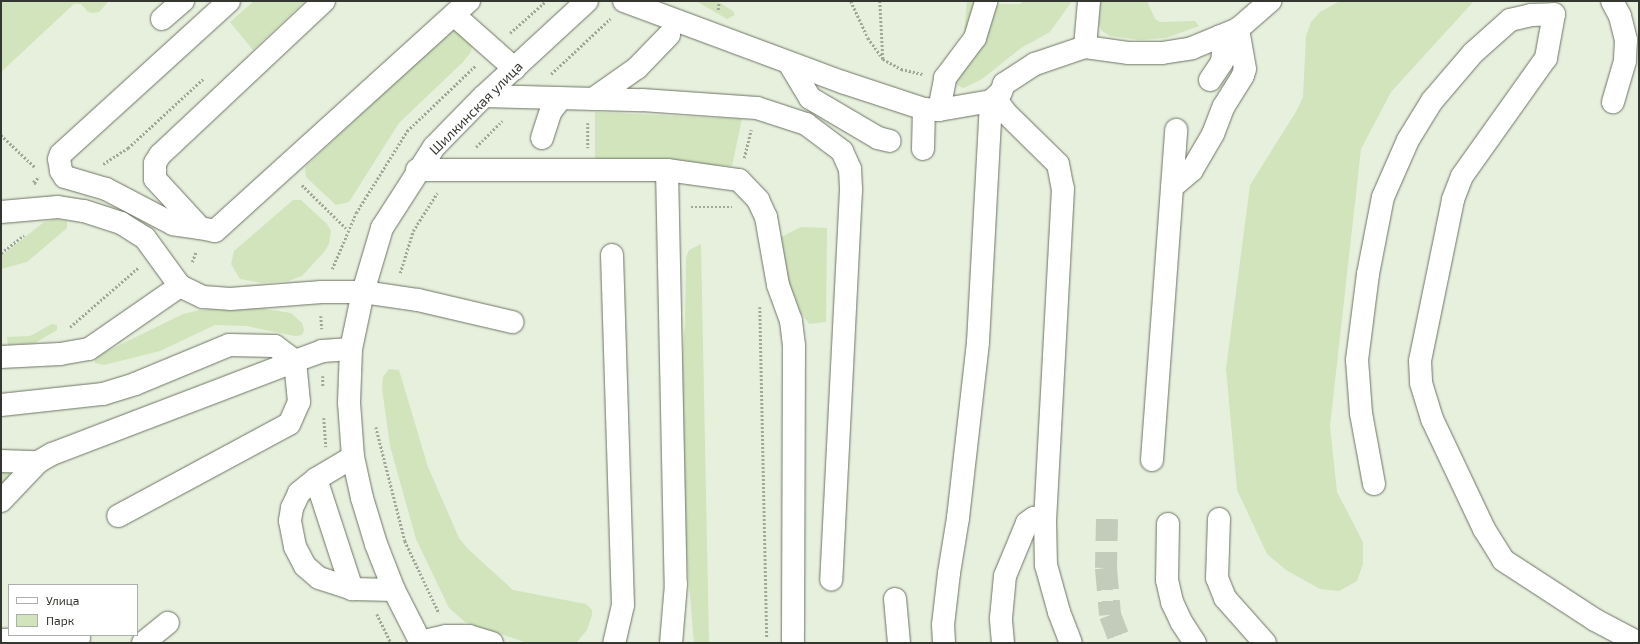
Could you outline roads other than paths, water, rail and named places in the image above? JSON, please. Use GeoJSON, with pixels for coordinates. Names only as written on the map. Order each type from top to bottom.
{"type":"FeatureCollection","features":[{"type":"Feature","properties":{"kind":"main road"},"geometry":{"type":"LineString","coordinates":[[162,19],[183,1]]}},
{"type":"Feature","properties":{"kind":"main road"},"geometry":{"type":"LineString","coordinates":[[230,1],[61,154],[59,159],[61,171],[65,177],[106,189],[173,224],[215,231],[461,8],[515,69]]}},
{"type":"Feature","properties":{"kind":"main road"},"geometry":{"type":"LineString","coordinates":[[203,230],[155,179],[155,163],[160,155],[324,1]]}},
{"type":"Feature","properties":{"kind":"main road","name":"Шилкинская улица"},"geometry":{"type":"LineString","coordinates":[[420,642],[394,590],[371,528],[354,457],[349,403],[351,349],[362,292],[382,228],[417,170],[434,147],[484,96],[587,1]]}},
{"type":"Feature","properties":{"kind":"main road"},"geometry":{"type":"LineString","coordinates":[[624,1],[842,82],[931,110],[993,100]]}},
{"type":"Feature","properties":{"kind":"main road"},"geometry":{"type":"LineString","coordinates":[[923,149],[931,110],[945,78],[975,38],[986,1]]}},
{"type":"Feature","properties":{"kind":"main road"},"geometry":{"type":"LineString","coordinates":[[1084,47],[1089,1]]}},
{"type":"Feature","properties":{"kind":"main road"},"geometry":{"type":"LineString","coordinates":[[944,643],[943,625],[949,573],[958,518],[978,342],[993,100],[1004,84],[1035,64],[1084,47],[1128,53],[1162,53],[1192,48],[1229,33],[1270,1]]}},
{"type":"Feature","properties":{"kind":"main road"},"geometry":{"type":"LineString","coordinates":[[1612,1],[1620,16],[1626,40],[1625,61],[1613,102]]}},
{"type":"Feature","properties":{"kind":"main road"},"geometry":{"type":"LineString","coordinates":[[1374,484],[1361,414],[1357,360],[1368,274],[1383,197],[1408,140],[1432,101],[1473,53],[1510,20],[1557,7],[1546,58],[1462,176],[1453,200],[1420,361],[1421,383],[1432,419],[1484,529],[1503,560],[1595,620],[1639,643]]}},
{"type":"Feature","properties":{"kind":"main road"},"geometry":{"type":"LineString","coordinates":[[1210,80],[1222,62],[1223,52],[1229,33]]}},
{"type":"Feature","properties":{"kind":"main road"},"geometry":{"type":"LineString","coordinates":[[1172,187],[1192,170],[1213,134],[1224,106],[1243,75],[1245,69],[1229,33]]}},
{"type":"Feature","properties":{"kind":"main road"},"geometry":{"type":"LineString","coordinates":[[593,99],[637,68],[669,35]]}},
{"type":"Feature","properties":{"kind":"main road"},"geometry":{"type":"LineString","coordinates":[[789,63],[810,98],[878,138],[893,144],[892,132],[850,106],[844,94],[842,82]]}},
{"type":"Feature","properties":{"kind":"main road"},"geometry":{"type":"LineString","coordinates":[[484,96],[593,99],[757,108],[806,124],[842,151],[850,169],[851,190],[831,579]]}},
{"type":"Feature","properties":{"kind":"main road"},"geometry":{"type":"LineString","coordinates":[[542,138],[551,110],[561,98]]}},
{"type":"Feature","properties":{"kind":"main road"},"geometry":{"type":"LineString","coordinates":[[993,100],[1058,164],[1064,189],[1045,519],[1046,565],[1059,612],[1071,643]]}},
{"type":"Feature","properties":{"kind":"main road"},"geometry":{"type":"LineString","coordinates":[[1152,460],[1176,130]]}},
{"type":"Feature","properties":{"kind":"main road"},"geometry":{"type":"LineString","coordinates":[[417,170],[667,170],[739,180],[758,200],[766,217],[778,285],[791,321],[794,346],[793,643]]}},
{"type":"Feature","properties":{"kind":"main road"},"geometry":{"type":"LineString","coordinates":[[667,170],[676,584],[671,643]]}},
{"type":"Feature","properties":{"kind":"main road"},"geometry":{"type":"LineString","coordinates":[[1,212],[58,207],[84,211],[136,231],[156,253],[180,286],[203,297],[230,299],[322,292],[362,292],[393,295],[512,322]]}},
{"type":"Feature","properties":{"kind":"main road"},"geometry":{"type":"LineString","coordinates":[[612,255],[623,605],[614,643]]}},
{"type":"Feature","properties":{"kind":"main road"},"geometry":{"type":"LineString","coordinates":[[1,358],[60,354],[89,348],[180,286]]}},
{"type":"Feature","properties":{"kind":"main road"},"geometry":{"type":"LineString","coordinates":[[1,405],[103,394],[135,384],[229,345],[275,346],[295,361],[299,402],[289,424],[118,516]]}},
{"type":"Feature","properties":{"kind":"main road"},"geometry":{"type":"LineString","coordinates":[[1,501],[38,462],[74,445],[322,351],[351,349]]}},
{"type":"Feature","properties":{"kind":"main road"},"geometry":{"type":"LineString","coordinates":[[354,457],[316,479],[299,493],[292,508],[290,521],[295,547],[305,566],[318,578],[358,590],[394,590]]}},
{"type":"Feature","properties":{"kind":"main road"},"geometry":{"type":"LineString","coordinates":[[1,461],[38,462]]}},
{"type":"Feature","properties":{"kind":"main road"},"geometry":{"type":"LineString","coordinates":[[316,479],[358,590]]}},
{"type":"Feature","properties":{"kind":"main road"},"geometry":{"type":"LineString","coordinates":[[1003,643],[1001,618],[1005,576],[1026,523],[1034,518],[1045,519]]}},
{"type":"Feature","properties":{"kind":"main road"},"geometry":{"type":"LineString","coordinates":[[1219,520],[1217,578],[1225,598],[1265,643]]}},
{"type":"Feature","properties":{"kind":"main road"},"geometry":{"type":"LineString","coordinates":[[1168,524],[1167,580],[1175,609],[1196,643]]}},
{"type":"Feature","properties":{"kind":"main road"},"geometry":{"type":"LineString","coordinates":[[895,599],[899,643]]}},
{"type":"Feature","properties":{"kind":"main road"},"geometry":{"type":"LineString","coordinates":[[143,643],[168,623]]}},
{"type":"Feature","properties":{"kind":"main road"},"geometry":{"type":"LineString","coordinates":[[420,642],[452,636],[469,636],[492,643]]}},
{"type":"Feature","properties":{"kind":"main road"},"geometry":{"type":"LineString","coordinates":[[1,640],[79,638]]}},
{"type":"Feature","properties":{"kind":"tunnel"},"geometry":{"type":"LineString","coordinates":[[1107,519],[1106,568],[1110,615],[1121,643]]}}]}
